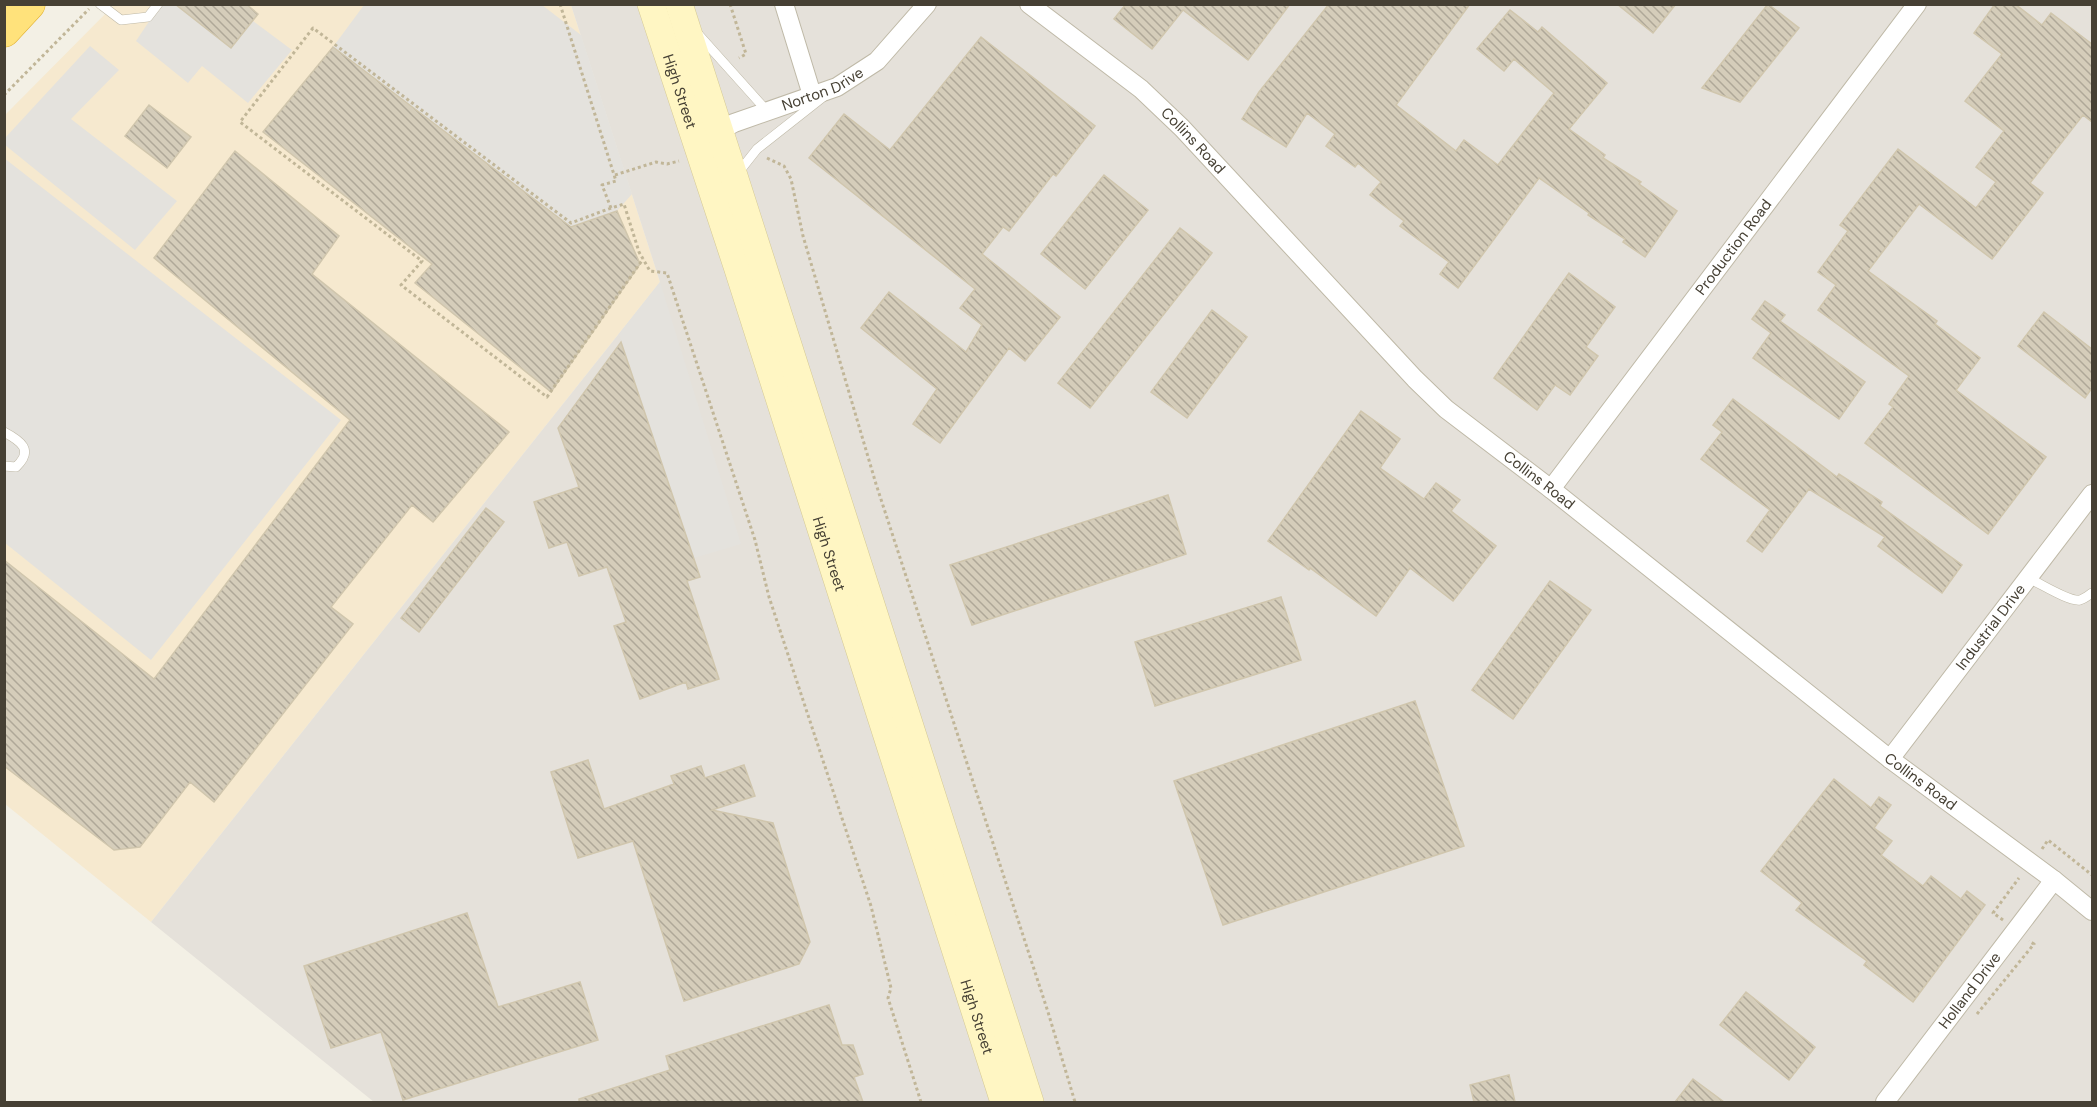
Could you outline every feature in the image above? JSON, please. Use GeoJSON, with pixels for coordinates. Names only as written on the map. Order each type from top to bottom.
{"type":"FeatureCollection","features":[{"type":"Feature","properties":{"kind":"highway"},"geometry":{"type":"LineString","coordinates":[[4,31],[29,4]]}},
{"type":"Feature","properties":{"kind":"main road","name":"High Street"},"geometry":{"type":"LineString","coordinates":[[651,4],[707,136],[734,178],[1030,1102]]}},
{"type":"Feature","properties":{"kind":"main road","name":"High Street"},"geometry":{"type":"LineString","coordinates":[[681,11],[707,136],[1004,1102]]}},
{"type":"Feature","properties":{"kind":"street"},"geometry":{"type":"LineString","coordinates":[[784,4],[812,95]]}},
{"type":"Feature","properties":{"kind":"street","name":"Norton Drive"},"geometry":{"type":"LineString","coordinates":[[707,136],[734,123],[837,87],[877,61],[927,4]]}},
{"type":"Feature","properties":{"kind":"street","name":"Collins Road"},"geometry":{"type":"LineString","coordinates":[[1029,4],[1141,89],[1182,128],[1415,379],[1446,409],[1551,489],[1890,759],[2054,880],[2092,911]]}},
{"type":"Feature","properties":{"kind":"street","name":"Production Road"},"geometry":{"type":"LineString","coordinates":[[1551,489],[1917,4]]}},
{"type":"Feature","properties":{"kind":"street","name":"Industrial Drive"},"geometry":{"type":"LineString","coordinates":[[1890,759],[2092,494]]}},
{"type":"Feature","properties":{"kind":"street","name":"Holland Drive"},"geometry":{"type":"LineString","coordinates":[[1885,1102],[2054,880]]}},
{"type":"Feature","properties":{"kind":"lane"},"geometry":{"type":"LineString","coordinates":[[100,4],[121,20],[148,17],[158,4]]}},
{"type":"Feature","properties":{"kind":"lane"},"geometry":{"type":"LineString","coordinates":[[681,11],[766,111]]}},
{"type":"Feature","properties":{"kind":"lane"},"geometry":{"type":"LineString","coordinates":[[734,178],[757,148],[837,87]]}},
{"type":"Feature","properties":{"kind":"lane"},"geometry":{"type":"LineString","coordinates":[[4,432],[21,441],[24,450],[22,461],[16,467],[4,466]]}},
{"type":"Feature","properties":{"kind":"lane"},"geometry":{"type":"LineString","coordinates":[[2028,578],[2069,600],[2080,600],[2092,593]]}},
{"type":"Feature","properties":{"kind":"path"},"geometry":{"type":"LineString","coordinates":[[4,95],[93,4]]}},
{"type":"Feature","properties":{"kind":"path"},"geometry":{"type":"LineString","coordinates":[[560,4],[616,181],[602,185],[611,208]]}},
{"type":"Feature","properties":{"kind":"path"},"geometry":{"type":"LineString","coordinates":[[644,259],[547,397],[401,285],[422,261],[240,122],[313,28],[571,223],[624,204],[650,271],[667,273],[755,540],[769,597],[812,720],[871,906],[891,988],[888,998],[921,1102]]}},
{"type":"Feature","properties":{"kind":"path"},"geometry":{"type":"LineString","coordinates":[[772,159],[784,166],[791,179],[803,236],[876,484],[1037,978],[1075,1102]]}},
{"type":"Feature","properties":{"kind":"shaded area"},"geometry":{"type":"Polygon","coordinates":[[[114,5],[571,5],[660,282],[151,922],[5,804],[4,116],[114,5]]]}},
{"type":"Feature","properties":{"kind":"shaded area"},"geometry":{"type":"Polygon","coordinates":[[[160,5],[177,5],[231,48],[253,21],[292,50],[248,103],[202,66],[188,83],[136,41],[160,5]]]}},
{"type":"Feature","properties":{"kind":"shaded area"},"geometry":{"type":"Polygon","coordinates":[[[364,5],[542,5],[581,35],[632,194],[617,211],[571,227],[333,47],[364,5]]]}},
{"type":"Feature","properties":{"kind":"shaded area"},"geometry":{"type":"Polygon","coordinates":[[[571,5],[2092,5],[2092,1102],[374,1102],[151,922],[660,282],[571,5]]]}},
{"type":"Feature","properties":{"kind":"shaded area"},"geometry":{"type":"Polygon","coordinates":[[[90,46],[119,70],[71,119],[177,201],[135,250],[5,145],[5,138],[90,46]]]}},
{"type":"Feature","properties":{"kind":"shaded area"},"geometry":{"type":"Polygon","coordinates":[[[4,158],[341,420],[151,660],[5,543],[4,158]]]}},
{"type":"Feature","properties":{"kind":"shaded area"},"geometry":{"type":"Polygon","coordinates":[[[660,282],[741,544],[694,558],[619,334],[660,282]]]}},
{"type":"Feature","properties":{"kind":"building"},"geometry":{"type":"Polygon","coordinates":[[[175,4],[246,4],[258,14],[231,48],[175,4]]]}},
{"type":"Feature","properties":{"kind":"building"},"geometry":{"type":"Polygon","coordinates":[[[1126,4],[1290,4],[1248,60],[1183,10],[1152,49],[1114,19],[1126,4]]]}},
{"type":"Feature","properties":{"kind":"building"},"geometry":{"type":"Polygon","coordinates":[[[1329,4],[1470,4],[1396,105],[1456,151],[1464,140],[1498,165],[1554,93],[1514,59],[1504,71],[1477,49],[1510,10],[1538,32],[1542,27],[1607,83],[1569,129],[1605,155],[1603,158],[1641,182],[1639,184],[1677,211],[1645,257],[1623,242],[1625,239],[1588,215],[1589,213],[1539,178],[1458,288],[1440,274],[1449,262],[1400,226],[1404,221],[1370,195],[1381,182],[1358,163],[1355,167],[1326,146],[1335,134],[1307,113],[1286,147],[1242,119],[1259,92],[1329,4]]]}},
{"type":"Feature","properties":{"kind":"building"},"geometry":{"type":"Polygon","coordinates":[[[1617,4],[1676,4],[1653,33],[1617,4]]]}},
{"type":"Feature","properties":{"kind":"building"},"geometry":{"type":"Polygon","coordinates":[[[1768,4],[1799,28],[1740,102],[1702,88],[1768,4]]]}},
{"type":"Feature","properties":{"kind":"building"},"geometry":{"type":"Polygon","coordinates":[[[1995,4],[2015,4],[2042,25],[2051,13],[2092,44],[2092,122],[2083,115],[2030,183],[2043,193],[1992,259],[1919,204],[1868,271],[1937,321],[1935,324],[1980,358],[1956,390],[2046,457],[1988,534],[1865,443],[1893,407],[1889,404],[1909,376],[1818,310],[1836,285],[1818,272],[1848,231],[1840,225],[1898,149],[1976,208],[1996,182],[1976,167],[2004,131],[1965,101],[2002,54],[1974,33],[1995,4]]]}},
{"type":"Feature","properties":{"kind":"building"},"geometry":{"type":"Polygon","coordinates":[[[981,37],[1095,126],[1056,176],[1053,174],[1009,231],[1003,227],[982,254],[1060,317],[1025,361],[1009,348],[940,443],[913,424],[937,389],[861,328],[889,292],[966,352],[982,325],[960,308],[975,289],[809,158],[844,114],[890,150],[981,37]]]}},
{"type":"Feature","properties":{"kind":"building"},"geometry":{"type":"Polygon","coordinates":[[[333,47],[571,227],[617,211],[640,264],[551,392],[415,283],[432,264],[263,132],[333,47]]]}},
{"type":"Feature","properties":{"kind":"building"},"geometry":{"type":"Polygon","coordinates":[[[149,105],[191,137],[167,168],[125,136],[149,105]]]}},
{"type":"Feature","properties":{"kind":"building"},"geometry":{"type":"Polygon","coordinates":[[[235,151],[339,236],[312,274],[509,432],[433,522],[412,505],[331,607],[353,624],[214,802],[190,782],[140,847],[114,850],[4,766],[4,560],[154,679],[350,420],[154,258],[235,151]]]}},
{"type":"Feature","properties":{"kind":"building"},"geometry":{"type":"Polygon","coordinates":[[[1104,175],[1148,210],[1085,289],[1041,254],[1104,175]]]}},
{"type":"Feature","properties":{"kind":"building"},"geometry":{"type":"Polygon","coordinates":[[[1180,228],[1212,253],[1090,408],[1058,383],[1180,228]]]}},
{"type":"Feature","properties":{"kind":"building"},"geometry":{"type":"Polygon","coordinates":[[[1569,273],[1615,307],[1586,347],[1598,356],[1570,395],[1555,385],[1537,410],[1494,378],[1569,273]]]}},
{"type":"Feature","properties":{"kind":"building"},"geometry":{"type":"Polygon","coordinates":[[[1765,301],[1785,315],[1780,321],[1865,382],[1839,419],[1753,358],[1771,333],[1752,319],[1765,301]]]}},
{"type":"Feature","properties":{"kind":"building"},"geometry":{"type":"Polygon","coordinates":[[[1212,310],[1247,337],[1187,418],[1151,392],[1212,310]]]}},
{"type":"Feature","properties":{"kind":"building"},"geometry":{"type":"Polygon","coordinates":[[[2044,312],[2092,349],[2092,388],[2085,398],[2018,346],[2044,312]]]}},
{"type":"Feature","properties":{"kind":"building"},"geometry":{"type":"Polygon","coordinates":[[[621,342],[700,577],[687,581],[719,679],[688,689],[686,682],[640,699],[614,626],[626,622],[607,567],[579,576],[567,542],[549,548],[534,502],[579,487],[558,428],[621,342]]]}},
{"type":"Feature","properties":{"kind":"building"},"geometry":{"type":"Polygon","coordinates":[[[1733,399],[1837,477],[1839,474],[1882,502],[1880,506],[1962,565],[1942,593],[1878,546],[1885,537],[1809,489],[1762,552],[1747,541],[1770,510],[1701,459],[1722,432],[1713,425],[1733,399]]]}},
{"type":"Feature","properties":{"kind":"building"},"geometry":{"type":"Polygon","coordinates":[[[1361,411],[1400,439],[1380,468],[1424,499],[1436,483],[1460,500],[1451,511],[1496,546],[1453,601],[1410,568],[1376,616],[1268,541],[1361,411]]]}},
{"type":"Feature","properties":{"kind":"building"},"geometry":{"type":"Polygon","coordinates":[[[1168,495],[1186,554],[972,625],[950,565],[1168,495]]]}},
{"type":"Feature","properties":{"kind":"building"},"geometry":{"type":"Polygon","coordinates":[[[486,508],[504,522],[419,632],[401,618],[486,508]]]}},
{"type":"Feature","properties":{"kind":"building"},"geometry":{"type":"Polygon","coordinates":[[[1550,581],[1591,610],[1513,719],[1472,690],[1550,581]]]}},
{"type":"Feature","properties":{"kind":"building"},"geometry":{"type":"Polygon","coordinates":[[[1281,597],[1301,660],[1155,706],[1135,642],[1281,597]]]}},
{"type":"Feature","properties":{"kind":"building"},"geometry":{"type":"Polygon","coordinates":[[[1415,701],[1464,846],[1223,925],[1174,781],[1415,701]]]}},
{"type":"Feature","properties":{"kind":"building"},"geometry":{"type":"Polygon","coordinates":[[[588,760],[604,809],[674,784],[671,776],[701,766],[705,778],[744,765],[755,796],[712,810],[773,823],[810,942],[799,964],[684,1001],[633,841],[578,858],[551,772],[588,760]]]}},
{"type":"Feature","properties":{"kind":"building"},"geometry":{"type":"Polygon","coordinates":[[[1834,779],[1871,808],[1879,797],[1891,805],[1874,828],[1892,841],[1881,855],[1923,886],[1931,876],[1961,899],[1967,891],[1985,905],[1913,1002],[1864,965],[1867,961],[1796,910],[1802,903],[1761,871],[1834,779]]]}},
{"type":"Feature","properties":{"kind":"building"},"geometry":{"type":"Polygon","coordinates":[[[467,913],[498,1007],[580,982],[598,1040],[403,1100],[381,1032],[331,1048],[304,966],[467,913]]]}},
{"type":"Feature","properties":{"kind":"building"},"geometry":{"type":"Polygon","coordinates":[[[1746,992],[1815,1047],[1789,1080],[1720,1025],[1746,992]]]}},
{"type":"Feature","properties":{"kind":"building"},"geometry":{"type":"Polygon","coordinates":[[[829,1005],[842,1045],[853,1045],[863,1074],[854,1077],[863,1102],[579,1102],[579,1099],[670,1070],[666,1056],[829,1005]]]}},
{"type":"Feature","properties":{"kind":"building"},"geometry":{"type":"Polygon","coordinates":[[[1509,1075],[1515,1102],[1474,1102],[1470,1085],[1509,1075]]]}},
{"type":"Feature","properties":{"kind":"building"},"geometry":{"type":"Polygon","coordinates":[[[1693,1079],[1724,1102],[1675,1102],[1693,1079]]]}}]}
